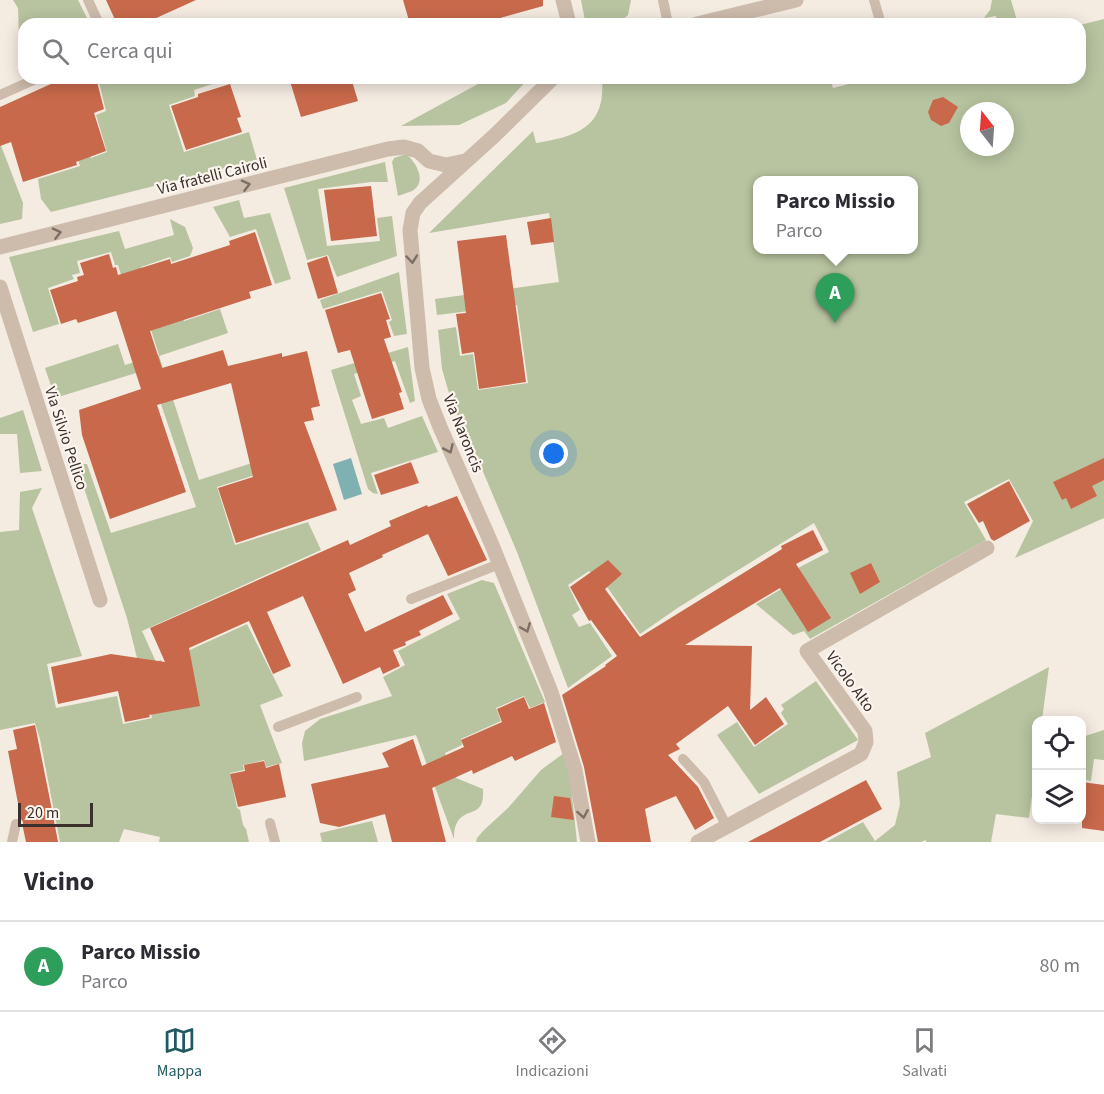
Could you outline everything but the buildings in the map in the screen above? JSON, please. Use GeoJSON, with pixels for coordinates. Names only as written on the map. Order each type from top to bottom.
{"type":"FeatureCollection","features":[{"type":"Feature","properties":{"kind":"street"},"geometry":{"type":"LineString","coordinates":[[564,0],[567,18]]}},
{"type":"Feature","properties":{"kind":"street"},"geometry":{"type":"LineString","coordinates":[[722,18],[796,0]]}},
{"type":"Feature","properties":{"kind":"street","name":"Via Naroncis"},"geometry":{"type":"LineString","coordinates":[[547,84],[420,203],[412,213],[410,230],[422,368],[429,399],[551,692],[575,770],[588,842]]}},
{"type":"Feature","properties":{"kind":"street","name":"Via fratelli Cairoli"},"geometry":{"type":"LineString","coordinates":[[0,247],[388,149],[404,147],[418,152],[429,161],[446,165],[467,161]]}},
{"type":"Feature","properties":{"kind":"street"},"geometry":{"type":"LineString","coordinates":[[420,203],[432,174],[429,161]]}},
{"type":"Feature","properties":{"kind":"street","name":"Via Silvio Pellico"},"geometry":{"type":"LineString","coordinates":[[0,287],[100,600]]}},
{"type":"Feature","properties":{"kind":"street","name":"Vicolo Alto"},"geometry":{"type":"LineString","coordinates":[[698,842],[861,754],[866,742],[865,731],[807,651],[987,548]]}},
{"type":"Feature","properties":{"kind":"lane"},"geometry":{"type":"LineString","coordinates":[[88,0],[96,18]]}},
{"type":"Feature","properties":{"kind":"lane"},"geometry":{"type":"LineString","coordinates":[[663,0],[668,18]]}},
{"type":"Feature","properties":{"kind":"lane"},"geometry":{"type":"LineString","coordinates":[[874,0],[878,18]]}},
{"type":"Feature","properties":{"kind":"lane"},"geometry":{"type":"LineString","coordinates":[[0,95],[25,84]]}},
{"type":"Feature","properties":{"kind":"lane"},"geometry":{"type":"LineString","coordinates":[[411,599],[499,564]]}},
{"type":"Feature","properties":{"kind":"lane"},"geometry":{"type":"LineString","coordinates":[[278,727],[357,697]]}},
{"type":"Feature","properties":{"kind":"lane"},"geometry":{"type":"LineString","coordinates":[[682,759],[704,782],[727,826]]}},
{"type":"Feature","properties":{"kind":"lane"},"geometry":{"type":"LineString","coordinates":[[270,823],[275,842]]}},
{"type":"Feature","properties":{"kind":"lane"},"geometry":{"type":"LineString","coordinates":[[12,842],[16,824]]}},
{"type":"Feature","properties":{"kind":"green space"},"geometry":{"type":"Polygon","coordinates":[[[13,0],[78,0],[87,18],[18,18],[18,8],[13,0]]]}},
{"type":"Feature","properties":{"kind":"green space"},"geometry":{"type":"Polygon","coordinates":[[[581,0],[631,0],[628,15],[625,18],[584,18],[581,0]]]}},
{"type":"Feature","properties":{"kind":"green space"},"geometry":{"type":"Polygon","coordinates":[[[992,0],[1011,0],[1016,18],[996,18],[996,16],[984,18],[990,10],[992,0]]]}},
{"type":"Feature","properties":{"kind":"green space"},"geometry":{"type":"Polygon","coordinates":[[[1104,19],[1104,518],[1015,558],[1033,521],[1009,479],[964,502],[986,540],[810,639],[804,631],[793,635],[756,604],[801,577],[796,569],[829,552],[814,523],[640,634],[605,584],[589,571],[568,585],[580,610],[572,615],[579,627],[590,623],[612,656],[568,688],[517,552],[470,441],[453,407],[442,369],[438,330],[456,327],[460,356],[473,354],[478,390],[528,383],[517,305],[437,315],[435,299],[559,282],[549,213],[429,233],[533,131],[536,143],[565,137],[586,126],[594,118],[599,108],[602,84],[832,84],[833,88],[849,84],[1086,84],[1086,24],[1104,19]]]}},
{"type":"Feature","properties":{"kind":"green space"},"geometry":{"type":"Polygon","coordinates":[[[99,84],[212,84],[194,90],[195,96],[169,105],[184,152],[249,132],[257,160],[51,212],[41,199],[38,179],[80,166],[66,121],[78,117],[91,158],[107,152],[96,115],[106,111],[99,84]]]}},
{"type":"Feature","properties":{"kind":"green space"},"geometry":{"type":"Polygon","coordinates":[[[478,84],[523,84],[506,103],[459,125],[401,126],[478,84]]]}},
{"type":"Feature","properties":{"kind":"green space"},"geometry":{"type":"Polygon","coordinates":[[[0,143],[23,203],[22,219],[0,224],[0,143]]]}},
{"type":"Feature","properties":{"kind":"green space"},"geometry":{"type":"Polygon","coordinates":[[[406,154],[417,167],[419,183],[412,191],[398,196],[392,162],[394,158],[406,154]]]}},
{"type":"Feature","properties":{"kind":"green space"},"geometry":{"type":"Polygon","coordinates":[[[385,162],[388,182],[318,189],[327,246],[380,241],[377,218],[392,216],[397,256],[337,277],[328,255],[307,260],[284,188],[385,162]]]}},
{"type":"Feature","properties":{"kind":"green space"},"geometry":{"type":"Polygon","coordinates":[[[239,200],[244,218],[270,213],[291,279],[275,284],[256,229],[230,237],[213,207],[239,200]]]}},
{"type":"Feature","properties":{"kind":"green space"},"geometry":{"type":"Polygon","coordinates":[[[170,219],[185,227],[193,248],[190,256],[172,262],[170,257],[141,267],[159,323],[182,316],[184,321],[220,309],[228,333],[159,356],[199,480],[289,451],[293,463],[217,487],[235,545],[308,522],[321,550],[142,631],[156,662],[161,660],[165,669],[181,654],[247,624],[283,696],[260,705],[282,763],[266,767],[264,760],[243,765],[244,770],[230,773],[237,808],[240,810],[249,842],[159,842],[160,837],[124,829],[119,842],[60,842],[35,723],[0,730],[0,532],[19,530],[20,492],[42,488],[32,508],[82,656],[47,664],[56,708],[117,696],[123,724],[152,718],[127,618],[76,464],[87,464],[111,533],[196,507],[149,369],[55,398],[45,368],[118,344],[125,365],[159,355],[145,311],[133,314],[118,265],[115,265],[111,252],[77,261],[80,273],[72,275],[74,279],[48,288],[59,324],[33,332],[9,257],[119,231],[125,249],[174,235],[170,219]]]}},
{"type":"Feature","properties":{"kind":"green space"},"geometry":{"type":"Polygon","coordinates":[[[399,272],[407,334],[394,336],[389,322],[392,320],[382,291],[323,309],[320,300],[399,272]]]}},
{"type":"Feature","properties":{"kind":"green space"},"geometry":{"type":"Polygon","coordinates":[[[408,347],[415,401],[410,403],[395,361],[354,374],[361,396],[352,400],[361,424],[384,418],[388,428],[422,416],[438,452],[371,473],[378,494],[373,493],[368,489],[331,370],[408,347]]]}},
{"type":"Feature","properties":{"kind":"green space"},"geometry":{"type":"Polygon","coordinates":[[[23,410],[42,471],[20,473],[17,434],[0,434],[0,418],[23,410]]]}},
{"type":"Feature","properties":{"kind":"green space"},"geometry":{"type":"Polygon","coordinates":[[[482,580],[494,583],[545,702],[530,708],[524,696],[496,708],[501,721],[461,739],[462,745],[445,753],[456,778],[483,789],[481,805],[460,819],[455,828],[454,839],[416,735],[304,761],[302,743],[305,731],[320,719],[392,696],[383,677],[405,665],[398,651],[460,619],[447,594],[482,580]]]}},
{"type":"Feature","properties":{"kind":"green space"},"geometry":{"type":"Polygon","coordinates":[[[1049,667],[1043,716],[1032,716],[1032,796],[1029,818],[996,814],[991,842],[926,842],[926,840],[921,842],[826,842],[863,822],[875,841],[895,825],[900,804],[897,772],[931,757],[925,733],[1049,667]]]}},
{"type":"Feature","properties":{"kind":"green space"},"geometry":{"type":"Polygon","coordinates":[[[816,681],[858,740],[759,794],[717,735],[737,722],[754,747],[788,724],[781,713],[784,709],[781,705],[816,681]]]}},
{"type":"Feature","properties":{"kind":"green space"},"geometry":{"type":"Polygon","coordinates":[[[1104,730],[1104,760],[1094,759],[1091,781],[1086,780],[1086,736],[1104,730]]]}},
{"type":"Feature","properties":{"kind":"green space"},"geometry":{"type":"Polygon","coordinates":[[[564,753],[570,777],[577,842],[476,842],[484,830],[508,808],[541,770],[564,753]]]}},
{"type":"Feature","properties":{"kind":"green space"},"geometry":{"type":"Polygon","coordinates":[[[372,821],[378,842],[322,842],[320,833],[372,821]]]}},
{"type":"Feature","properties":{"kind":"water"},"geometry":{"type":"Polygon","coordinates":[[[351,458],[362,494],[344,500],[333,464],[351,458]]]}},
{"type":"Feature","properties":{"kind":"place","name":"Parco Missio"},"geometry":{"type":"Point","coordinates":[835,323]}}]}
